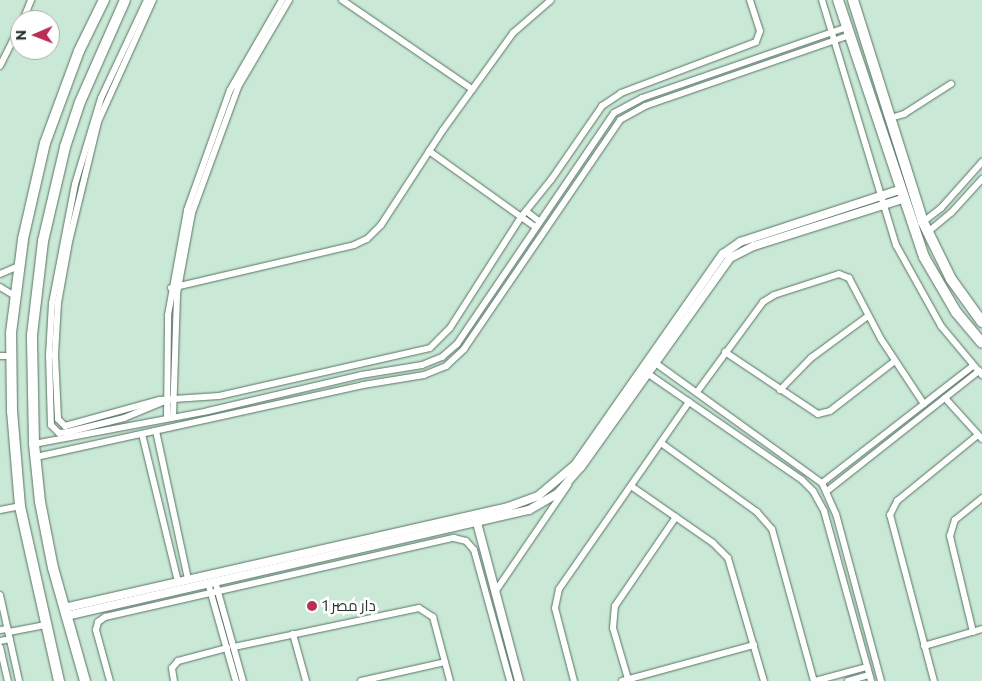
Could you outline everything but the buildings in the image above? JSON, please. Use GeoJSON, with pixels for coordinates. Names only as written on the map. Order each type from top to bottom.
{"type":"FeatureCollection","features":[{"type":"Feature","properties":{"kind":"main road"},"geometry":{"type":"LineString","coordinates":[[59,681],[20,506],[11,356],[15,296],[32,191],[45,143],[75,60],[104,0]]}},
{"type":"Feature","properties":{"kind":"main road"},"geometry":{"type":"LineString","coordinates":[[85,681],[65,612],[44,519],[34,444],[32,335],[43,241],[80,102],[125,0]]}},
{"type":"Feature","properties":{"kind":"main road"},"geometry":{"type":"LineString","coordinates":[[838,0],[901,194],[939,285],[982,343]]}},
{"type":"Feature","properties":{"kind":"main road"},"geometry":{"type":"LineString","coordinates":[[853,0],[928,232],[951,279],[982,322]]}},
{"type":"Feature","properties":{"kind":"street"},"geometry":{"type":"LineString","coordinates":[[56,431],[50,420],[50,328],[62,242],[92,121],[114,66],[146,0]]}},
{"type":"Feature","properties":{"kind":"street"},"geometry":{"type":"LineString","coordinates":[[56,431],[60,424],[55,355],[58,303],[85,168],[106,99],[153,0]]}},
{"type":"Feature","properties":{"kind":"street"},"geometry":{"type":"LineString","coordinates":[[170,418],[171,288],[183,224],[202,161],[235,79],[282,0]]}},
{"type":"Feature","properties":{"kind":"street"},"geometry":{"type":"LineString","coordinates":[[170,400],[178,284],[192,213],[228,112],[244,74],[289,0]]}},
{"type":"Feature","properties":{"kind":"street"},"geometry":{"type":"LineString","coordinates":[[342,0],[472,90]]}},
{"type":"Feature","properties":{"kind":"street"},"geometry":{"type":"LineString","coordinates":[[171,288],[178,284],[361,242],[381,225],[428,151],[513,33],[551,0]]}},
{"type":"Feature","properties":{"kind":"street"},"geometry":{"type":"LineString","coordinates":[[60,424],[68,426],[158,400],[228,394],[430,348],[443,337],[474,294],[523,214],[608,101],[621,93],[756,42],[760,30],[750,0]]}},
{"type":"Feature","properties":{"kind":"street"},"geometry":{"type":"LineString","coordinates":[[822,0],[882,205],[896,245],[916,287],[940,326],[980,373],[945,398],[827,491]]}},
{"type":"Feature","properties":{"kind":"street"},"geometry":{"type":"LineString","coordinates":[[34,444],[196,413],[422,365],[442,358],[457,344],[606,121],[622,106],[832,32],[848,31]]}},
{"type":"Feature","properties":{"kind":"street"},"geometry":{"type":"LineString","coordinates":[[36,457],[424,375],[446,366],[464,349],[620,120],[645,106],[835,41],[848,31]]}},
{"type":"Feature","properties":{"kind":"street"},"geometry":{"type":"LineString","coordinates":[[0,66],[10,46]]}},
{"type":"Feature","properties":{"kind":"street"},"geometry":{"type":"LineString","coordinates":[[891,118],[904,114],[951,84]]}},
{"type":"Feature","properties":{"kind":"street"},"geometry":{"type":"LineString","coordinates":[[428,151],[537,224]]}},
{"type":"Feature","properties":{"kind":"street"},"geometry":{"type":"LineString","coordinates":[[924,222],[941,208],[982,162]]}},
{"type":"Feature","properties":{"kind":"street"},"geometry":{"type":"LineString","coordinates":[[928,232],[951,213],[982,179]]}},
{"type":"Feature","properties":{"kind":"street"},"geometry":{"type":"LineString","coordinates":[[495,592],[647,373],[716,261],[731,247],[880,196],[901,194]]}},
{"type":"Feature","properties":{"kind":"street"},"geometry":{"type":"LineString","coordinates":[[65,612],[188,579],[524,503],[564,477],[673,328],[724,264],[737,253],[882,205],[901,194]]}},
{"type":"Feature","properties":{"kind":"street"},"geometry":{"type":"LineString","coordinates":[[0,274],[19,266]]}},
{"type":"Feature","properties":{"kind":"street"},"geometry":{"type":"LineString","coordinates":[[697,392],[756,309],[768,298],[839,274],[849,278],[868,316],[924,404]]}},
{"type":"Feature","properties":{"kind":"street"},"geometry":{"type":"LineString","coordinates":[[0,287],[15,296]]}},
{"type":"Feature","properties":{"kind":"street"},"geometry":{"type":"LineString","coordinates":[[780,390],[817,353],[868,316]]}},
{"type":"Feature","properties":{"kind":"street"},"geometry":{"type":"LineString","coordinates":[[725,352],[814,413],[826,413],[895,361]]}},
{"type":"Feature","properties":{"kind":"street"},"geometry":{"type":"LineString","coordinates":[[0,356],[11,356]]}},
{"type":"Feature","properties":{"kind":"street"},"geometry":{"type":"LineString","coordinates":[[654,362],[822,483],[836,514],[881,681]]}},
{"type":"Feature","properties":{"kind":"street"},"geometry":{"type":"LineString","coordinates":[[822,483],[973,366]]}},
{"type":"Feature","properties":{"kind":"street"},"geometry":{"type":"LineString","coordinates":[[647,373],[802,480],[817,497],[826,520],[870,678],[848,681]]}},
{"type":"Feature","properties":{"kind":"street"},"geometry":{"type":"LineString","coordinates":[[934,681],[891,527],[891,510],[897,501],[980,437],[945,398]]}},
{"type":"Feature","properties":{"kind":"street"},"geometry":{"type":"LineString","coordinates":[[56,431],[68,432],[110,422],[170,400]]}},
{"type":"Feature","properties":{"kind":"street"},"geometry":{"type":"LineString","coordinates":[[574,681],[556,614],[557,594],[689,402]]}},
{"type":"Feature","properties":{"kind":"street"},"geometry":{"type":"LineString","coordinates":[[196,413],[198,422]]}},
{"type":"Feature","properties":{"kind":"street"},"geometry":{"type":"LineString","coordinates":[[133,426],[134,435]]}},
{"type":"Feature","properties":{"kind":"street"},"geometry":{"type":"LineString","coordinates":[[156,431],[188,579]]}},
{"type":"Feature","properties":{"kind":"street"},"geometry":{"type":"LineString","coordinates":[[142,434],[178,582]]}},
{"type":"Feature","properties":{"kind":"street"},"geometry":{"type":"LineString","coordinates":[[661,443],[757,512],[772,529],[814,681],[867,667]]}},
{"type":"Feature","properties":{"kind":"street"},"geometry":{"type":"LineString","coordinates":[[65,612],[212,582],[529,510],[571,481]]}},
{"type":"Feature","properties":{"kind":"street"},"geometry":{"type":"LineString","coordinates":[[631,486],[718,547],[728,558],[764,681]]}},
{"type":"Feature","properties":{"kind":"street"},"geometry":{"type":"LineString","coordinates":[[973,632],[950,536],[955,520],[982,498]]}},
{"type":"Feature","properties":{"kind":"street"},"geometry":{"type":"LineString","coordinates":[[0,510],[20,506]]}},
{"type":"Feature","properties":{"kind":"street"},"geometry":{"type":"LineString","coordinates":[[475,515],[519,681]]}},
{"type":"Feature","properties":{"kind":"street"},"geometry":{"type":"LineString","coordinates":[[676,517],[615,606],[613,628],[625,680],[754,645]]}},
{"type":"Feature","properties":{"kind":"street"},"geometry":{"type":"LineString","coordinates":[[110,681],[96,630],[101,619],[461,538],[474,550],[510,681]]}},
{"type":"Feature","properties":{"kind":"street"},"geometry":{"type":"LineString","coordinates":[[212,582],[230,648],[236,681]]}},
{"type":"Feature","properties":{"kind":"street"},"geometry":{"type":"LineString","coordinates":[[0,594],[20,681]]}},
{"type":"Feature","properties":{"kind":"street"},"geometry":{"type":"LineString","coordinates":[[174,681],[172,668],[178,661],[293,634],[419,608],[433,617],[450,681]]}},
{"type":"Feature","properties":{"kind":"street"},"geometry":{"type":"LineString","coordinates":[[0,641],[9,633],[45,625]]}},
{"type":"Feature","properties":{"kind":"street"},"geometry":{"type":"LineString","coordinates":[[0,630],[9,633]]}},
{"type":"Feature","properties":{"kind":"street"},"geometry":{"type":"LineString","coordinates":[[924,646],[982,630]]}},
{"type":"Feature","properties":{"kind":"street"},"geometry":{"type":"LineString","coordinates":[[293,634],[306,681]]}},
{"type":"Feature","properties":{"kind":"street"},"geometry":{"type":"LineString","coordinates":[[0,647],[8,681]]}},
{"type":"Feature","properties":{"kind":"street"},"geometry":{"type":"LineString","coordinates":[[230,648],[243,681]]}},
{"type":"Feature","properties":{"kind":"street"},"geometry":{"type":"LineString","coordinates":[[361,681],[445,662]]}},
{"type":"Feature","properties":{"kind":"place","name":"دار مصر 1"},"geometry":{"type":"Point","coordinates":[312,606]}}]}
